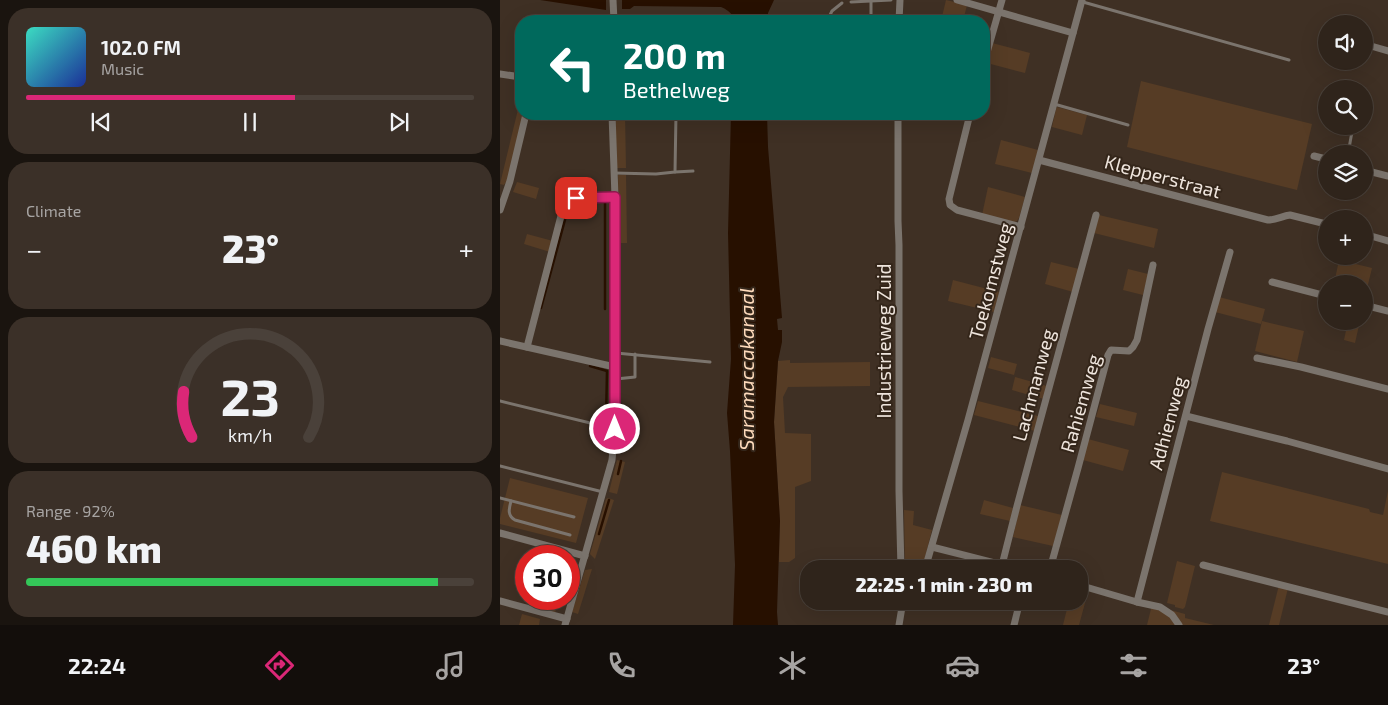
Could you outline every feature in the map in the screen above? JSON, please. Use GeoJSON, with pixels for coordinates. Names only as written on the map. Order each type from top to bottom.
{"type":"FeatureCollection","features":[{"type":"Feature","properties":{"kind":"street"},"geometry":{"type":"LineString","coordinates":[[613,0],[614,15]]}},
{"type":"Feature","properties":{"kind":"street"},"geometry":{"type":"LineString","coordinates":[[899,15],[900,0]]}},
{"type":"Feature","properties":{"kind":"street"},"geometry":{"type":"LineString","coordinates":[[958,0],[1073,33]]}},
{"type":"Feature","properties":{"kind":"street"},"geometry":{"type":"LineString","coordinates":[[990,42],[1002,0]]}},
{"type":"Feature","properties":{"kind":"street","name":"Toekomstweg"},"geometry":{"type":"LineString","coordinates":[[928,560],[1082,1]]}},
{"type":"Feature","properties":{"kind":"street"},"geometry":{"type":"LineString","coordinates":[[1373,47],[1388,51]]}},
{"type":"Feature","properties":{"kind":"street"},"geometry":{"type":"LineString","coordinates":[[500,74],[515,77]]}},
{"type":"Feature","properties":{"kind":"street"},"geometry":{"type":"LineString","coordinates":[[500,210],[510,182],[525,120]]}},
{"type":"Feature","properties":{"kind":"street"},"geometry":{"type":"LineString","coordinates":[[500,601],[566,622],[612,460],[615,429],[615,197],[612,120]]}},
{"type":"Feature","properties":{"kind":"street","name":"Industrieweg Zuid"},"geometry":{"type":"LineString","coordinates":[[898,120],[901,560]]}},
{"type":"Feature","properties":{"kind":"street"},"geometry":{"type":"LineString","coordinates":[[969,120],[949,199],[950,205],[957,210],[1021,227]]}},
{"type":"Feature","properties":{"kind":"street"},"geometry":{"type":"LineString","coordinates":[[1314,156],[1318,157]]}},
{"type":"Feature","properties":{"kind":"street","name":"Klepperstraat"},"geometry":{"type":"LineString","coordinates":[[1039,160],[1239,214],[1268,220],[1290,215],[1318,222]]}},
{"type":"Feature","properties":{"kind":"street"},"geometry":{"type":"LineString","coordinates":[[1373,172],[1388,176]]}},
{"type":"Feature","properties":{"kind":"street"},"geometry":{"type":"LineString","coordinates":[[527,347],[562,212],[566,203],[576,198],[615,197]]}},
{"type":"Feature","properties":{"kind":"street","name":"Lachmanweg"},"geometry":{"type":"LineString","coordinates":[[1003,560],[1096,215]]}},
{"type":"Feature","properties":{"kind":"street"},"geometry":{"type":"LineString","coordinates":[[1373,237],[1388,241]]}},
{"type":"Feature","properties":{"kind":"street","name":"Adhienweg"},"geometry":{"type":"LineString","coordinates":[[1137,602],[1230,252]]}},
{"type":"Feature","properties":{"kind":"street","name":"Rahiemweg"},"geometry":{"type":"LineString","coordinates":[[1052,560],[1108,355],[1111,350],[1128,351],[1137,340],[1153,265]]}},
{"type":"Feature","properties":{"kind":"street"},"geometry":{"type":"LineString","coordinates":[[1272,282],[1318,294]]}},
{"type":"Feature","properties":{"kind":"street"},"geometry":{"type":"LineString","coordinates":[[1373,308],[1388,312]]}},
{"type":"Feature","properties":{"kind":"street"},"geometry":{"type":"LineString","coordinates":[[500,341],[615,367]]}},
{"type":"Feature","properties":{"kind":"street"},"geometry":{"type":"LineString","coordinates":[[1257,358],[1388,389]]}},
{"type":"Feature","properties":{"kind":"street"},"geometry":{"type":"LineString","coordinates":[[1186,416],[1388,469]]}},
{"type":"Feature","properties":{"kind":"street"},"geometry":{"type":"LineString","coordinates":[[500,533],[586,556]]}},
{"type":"Feature","properties":{"kind":"street"},"geometry":{"type":"LineString","coordinates":[[932,547],[983,560]]}},
{"type":"Feature","properties":{"kind":"street"},"geometry":{"type":"LineString","coordinates":[[1203,565],[1388,612]]}},
{"type":"Feature","properties":{"kind":"street"},"geometry":{"type":"LineString","coordinates":[[1088,588],[1160,607],[1172,615],[1179,625]]}},
{"type":"Feature","properties":{"kind":"street"},"geometry":{"type":"LineString","coordinates":[[899,625],[902,610]]}},
{"type":"Feature","properties":{"kind":"street"},"geometry":{"type":"LineString","coordinates":[[1014,625],[1018,610]]}},
{"type":"Feature","properties":{"kind":"lane"},"geometry":{"type":"LineString","coordinates":[[851,2],[891,0]]}},
{"type":"Feature","properties":{"kind":"lane"},"geometry":{"type":"LineString","coordinates":[[871,1],[871,15]]}},
{"type":"Feature","properties":{"kind":"lane"},"geometry":{"type":"LineString","coordinates":[[1082,1],[1289,60]]}},
{"type":"Feature","properties":{"kind":"lane"},"geometry":{"type":"LineString","coordinates":[[830,15],[842,3]]}},
{"type":"Feature","properties":{"kind":"lane"},"geometry":{"type":"LineString","coordinates":[[1054,104],[1128,125]]}},
{"type":"Feature","properties":{"kind":"lane"},"geometry":{"type":"LineString","coordinates":[[675,172],[676,120]]}},
{"type":"Feature","properties":{"kind":"lane"},"geometry":{"type":"LineString","coordinates":[[614,173],[656,174],[693,170]]}},
{"type":"Feature","properties":{"kind":"lane"},"geometry":{"type":"LineString","coordinates":[[615,352],[710,362]]}},
{"type":"Feature","properties":{"kind":"lane"},"geometry":{"type":"LineString","coordinates":[[615,380],[635,377],[635,354]]}},
{"type":"Feature","properties":{"kind":"lane"},"geometry":{"type":"LineString","coordinates":[[500,400],[615,429]]}},
{"type":"Feature","properties":{"kind":"lane"},"geometry":{"type":"LineString","coordinates":[[500,466],[604,492]]}},
{"type":"Feature","properties":{"kind":"lane"},"geometry":{"type":"LineString","coordinates":[[500,498],[574,517]]}},
{"type":"Feature","properties":{"kind":"lane"},"geometry":{"type":"LineString","coordinates":[[511,501],[509,512],[515,520],[570,535]]}},
{"type":"Feature","properties":{"kind":"shaded area"},"geometry":{"type":"Polygon","coordinates":[[[946,0],[967,5],[964,15],[942,15],[946,0]]]}},
{"type":"Feature","properties":{"kind":"shaded area"},"geometry":{"type":"Polygon","coordinates":[[[992,43],[1030,53],[1025,73],[990,64],[992,43]]]}},
{"type":"Feature","properties":{"kind":"shaded area"},"geometry":{"type":"Polygon","coordinates":[[[1141,81],[1312,124],[1297,190],[1127,147],[1141,81]]]}},
{"type":"Feature","properties":{"kind":"shaded area"},"geometry":{"type":"Polygon","coordinates":[[[1057,107],[1087,115],[1082,135],[1052,127],[1057,107]]]}},
{"type":"Feature","properties":{"kind":"shaded area"},"geometry":{"type":"Polygon","coordinates":[[[515,120],[522,120],[507,181],[504,185],[500,184],[515,120]]]}},
{"type":"Feature","properties":{"kind":"shaded area"},"geometry":{"type":"Polygon","coordinates":[[[615,120],[625,120],[626,168],[617,168],[615,120]]]}},
{"type":"Feature","properties":{"kind":"shaded area"},"geometry":{"type":"Polygon","coordinates":[[[1001,140],[1038,150],[1032,173],[995,164],[1001,140]]]}},
{"type":"Feature","properties":{"kind":"shaded area"},"geometry":{"type":"Polygon","coordinates":[[[618,175],[626,175],[627,243],[619,243],[618,175]]]}},
{"type":"Feature","properties":{"kind":"shaded area"},"geometry":{"type":"Polygon","coordinates":[[[517,182],[539,188],[536,199],[513,192],[517,182]]]}},
{"type":"Feature","properties":{"kind":"shaded area"},"geometry":{"type":"Polygon","coordinates":[[[988,187],[1025,197],[1017,221],[982,215],[988,187]]]}},
{"type":"Feature","properties":{"kind":"shaded area"},"geometry":{"type":"Polygon","coordinates":[[[1099,215],[1158,229],[1154,248],[1094,233],[1099,215]]]}},
{"type":"Feature","properties":{"kind":"shaded area"},"geometry":{"type":"Polygon","coordinates":[[[527,234],[553,241],[550,252],[524,244],[527,234]]]}},
{"type":"Feature","properties":{"kind":"shaded area"},"geometry":{"type":"Polygon","coordinates":[[[1051,262],[1079,269],[1073,292],[1045,284],[1051,262]]]}},
{"type":"Feature","properties":{"kind":"shaded area"},"geometry":{"type":"Polygon","coordinates":[[[1338,265],[1360,265],[1372,268],[1370,275],[1336,275],[1338,265]]]}},
{"type":"Feature","properties":{"kind":"shaded area"},"geometry":{"type":"Polygon","coordinates":[[[1128,269],[1148,274],[1143,295],[1123,290],[1128,269]]]}},
{"type":"Feature","properties":{"kind":"shaded area"},"geometry":{"type":"Polygon","coordinates":[[[953,280],[999,292],[994,312],[948,301],[953,280]]]}},
{"type":"Feature","properties":{"kind":"shaded area"},"geometry":{"type":"Polygon","coordinates":[[[1219,297],[1265,309],[1261,324],[1215,312],[1219,297]]]}},
{"type":"Feature","properties":{"kind":"shaded area"},"geometry":{"type":"Polygon","coordinates":[[[1262,321],[1304,331],[1297,362],[1255,351],[1262,321]]]}},
{"type":"Feature","properties":{"kind":"shaded area"},"geometry":{"type":"Polygon","coordinates":[[[1346,330],[1358,330],[1355,343],[1344,340],[1346,330]]]}},
{"type":"Feature","properties":{"kind":"shaded area"},"geometry":{"type":"Polygon","coordinates":[[[991,357],[1017,364],[1014,375],[988,368],[991,357]]]}},
{"type":"Feature","properties":{"kind":"shaded area"},"geometry":{"type":"Polygon","coordinates":[[[790,360],[790,363],[870,362],[870,386],[788,387],[783,397],[785,433],[811,434],[811,481],[795,487],[795,558],[789,562],[779,562],[780,521],[774,422],[778,361],[790,360]]]}},
{"type":"Feature","properties":{"kind":"shaded area"},"geometry":{"type":"Polygon","coordinates":[[[1015,377],[1047,386],[1044,399],[1012,390],[1015,377]]]}},
{"type":"Feature","properties":{"kind":"shaded area"},"geometry":{"type":"Polygon","coordinates":[[[978,401],[1038,416],[1035,431],[974,415],[978,401]]]}},
{"type":"Feature","properties":{"kind":"shaded area"},"geometry":{"type":"Polygon","coordinates":[[[1100,404],[1137,413],[1134,426],[1096,417],[1100,404]]]}},
{"type":"Feature","properties":{"kind":"shaded area"},"geometry":{"type":"Polygon","coordinates":[[[1088,439],[1129,450],[1123,471],[1083,460],[1088,439]]]}},
{"type":"Feature","properties":{"kind":"shaded area"},"geometry":{"type":"Polygon","coordinates":[[[617,460],[625,462],[617,494],[609,492],[617,460]]]}},
{"type":"Feature","properties":{"kind":"shaded area"},"geometry":{"type":"Polygon","coordinates":[[[1222,472],[1369,509],[1370,512],[1383,515],[1388,491],[1388,564],[1210,521],[1222,472]]]}},
{"type":"Feature","properties":{"kind":"shaded area"},"geometry":{"type":"Polygon","coordinates":[[[510,478],[588,498],[576,543],[500,524],[510,478]]]}},
{"type":"Feature","properties":{"kind":"shaded area"},"geometry":{"type":"Polygon","coordinates":[[[606,499],[614,500],[595,559],[590,554],[606,499]]]}},
{"type":"Feature","properties":{"kind":"shaded area"},"geometry":{"type":"Polygon","coordinates":[[[984,500],[1013,508],[1010,521],[980,514],[984,500]]]}},
{"type":"Feature","properties":{"kind":"shaded area"},"geometry":{"type":"Polygon","coordinates":[[[1020,505],[1062,515],[1053,546],[1013,537],[1020,505]]]}},
{"type":"Feature","properties":{"kind":"shaded area"},"geometry":{"type":"Polygon","coordinates":[[[904,510],[914,511],[913,525],[932,530],[924,560],[905,560],[904,510]]]}},
{"type":"Feature","properties":{"kind":"shaded area"},"geometry":{"type":"Polygon","coordinates":[[[1177,561],[1195,566],[1183,609],[1167,603],[1177,561]]]}},
{"type":"Feature","properties":{"kind":"shaded area"},"geometry":{"type":"Polygon","coordinates":[[[592,569],[580,608],[580,586],[585,570],[592,569]]]}},
{"type":"Feature","properties":{"kind":"shaded area"},"geometry":{"type":"Polygon","coordinates":[[[1279,585],[1288,588],[1279,625],[1269,625],[1279,585]]]}},
{"type":"Feature","properties":{"kind":"shaded area"},"geometry":{"type":"Polygon","coordinates":[[[1152,605],[1185,614],[1185,618],[1214,625],[1147,625],[1152,605]]]}},
{"type":"Feature","properties":{"kind":"shaded area"},"geometry":{"type":"Polygon","coordinates":[[[543,610],[556,610],[555,613],[543,610]]]}},
{"type":"Feature","properties":{"kind":"shaded area"},"geometry":{"type":"Polygon","coordinates":[[[573,610],[579,610],[578,614],[572,612],[573,610]]]}},
{"type":"Feature","properties":{"kind":"shaded area"},"geometry":{"type":"Polygon","coordinates":[[[1067,610],[1083,610],[1079,625],[1063,625],[1067,610]]]}},
{"type":"Feature","properties":{"kind":"shaded area"},"geometry":{"type":"Polygon","coordinates":[[[522,614],[540,619],[539,625],[519,625],[522,614]]]}},
{"type":"Feature","properties":{"kind":"water"},"geometry":{"type":"Polygon","coordinates":[[[540,0],[606,0],[606,10],[540,0]]]}},
{"type":"Feature","properties":{"kind":"water"},"geometry":{"type":"Polygon","coordinates":[[[622,0],[774,0],[768,15],[732,15],[721,7],[634,6],[630,9],[622,9],[622,0]]]}},
{"type":"Feature","properties":{"kind":"water","name":"Saramaccakanaal"},"geometry":{"type":"Polygon","coordinates":[[[731,120],[767,120],[782,318],[777,319],[778,330],[782,330],[782,342],[778,361],[774,422],[780,521],[778,625],[733,625],[735,565],[727,413],[731,359],[728,233],[731,120]]]}},
{"type":"Feature","properties":{"kind":"waterway"},"geometry":{"type":"LineString","coordinates":[[541,308],[569,209],[575,203],[605,202],[605,309]]}},
{"type":"Feature","properties":{"kind":"waterway"},"geometry":{"type":"LineString","coordinates":[[590,366],[607,371],[606,421],[593,418]]}},
{"type":"Feature","properties":{"kind":"waterway"},"geometry":{"type":"LineString","coordinates":[[618,474],[621,461]]}},
{"type":"Feature","properties":{"kind":"waterway"},"geometry":{"type":"LineString","coordinates":[[599,534],[609,500]]}},
{"type":"Feature","properties":{"kind":"route"},"geometry":{"type":"LineString","coordinates":[[576,198],[615,197],[615,429]]}}]}
